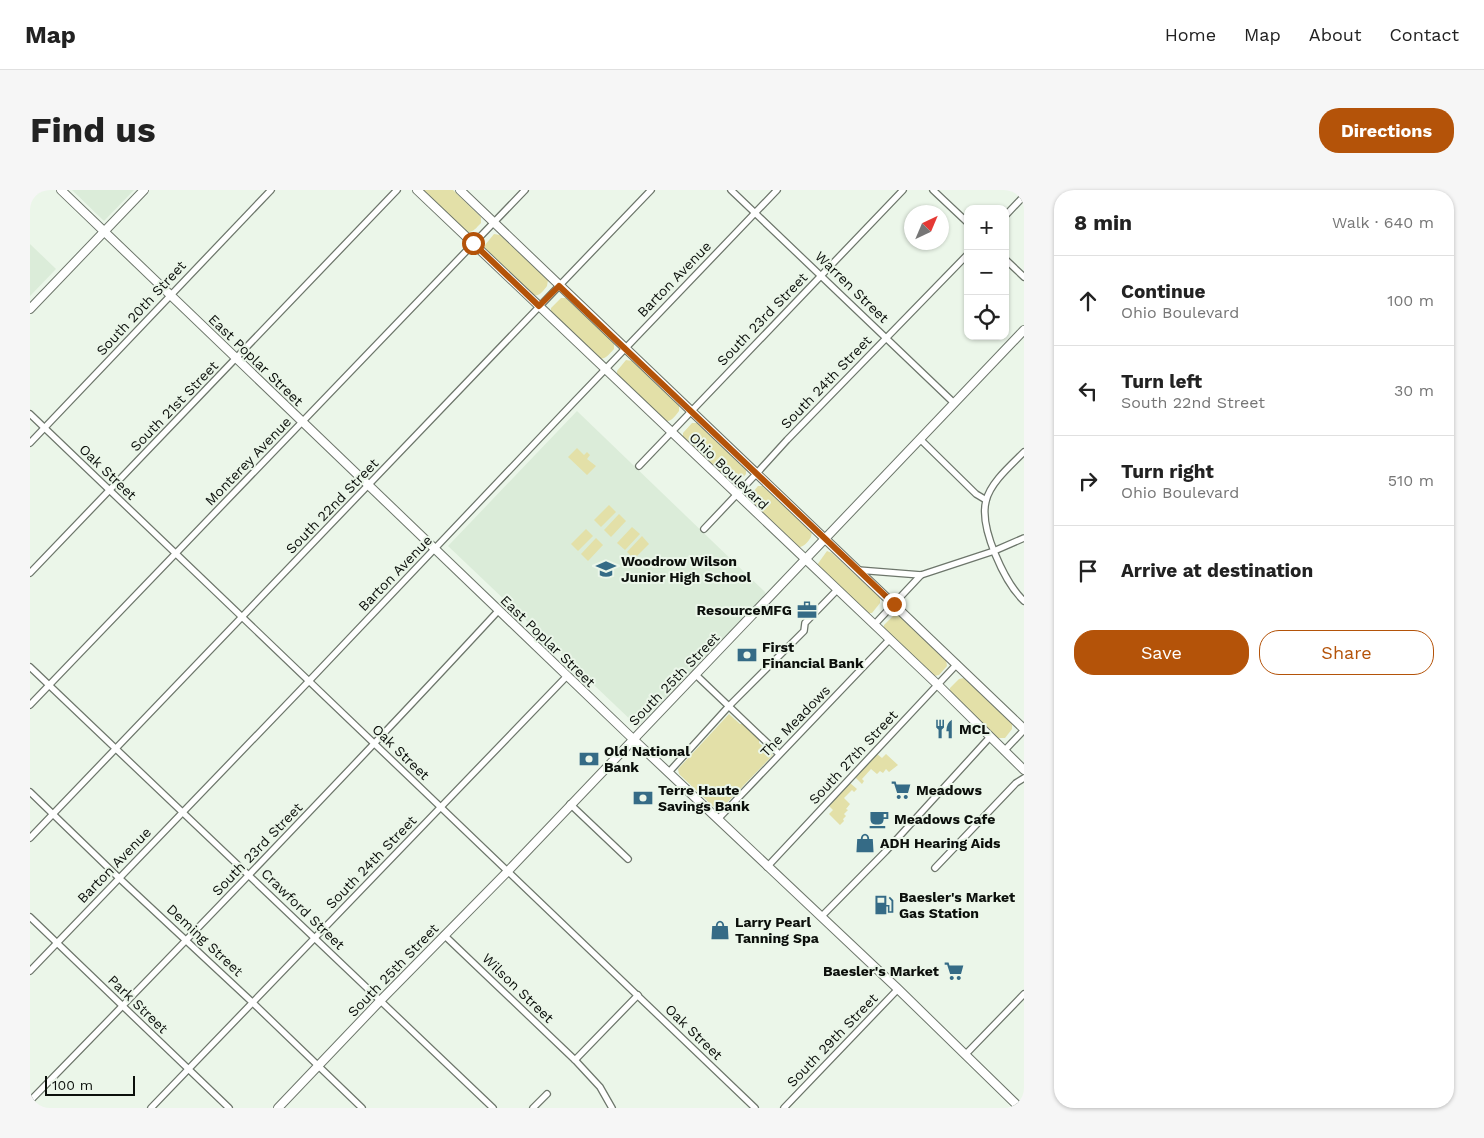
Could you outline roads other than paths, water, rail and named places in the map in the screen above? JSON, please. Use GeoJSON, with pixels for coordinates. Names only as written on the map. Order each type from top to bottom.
{"type":"FeatureCollection","features":[{"type":"Feature","properties":{"kind":"main road","name":"East Poplar Street"},"geometry":{"type":"LineString","coordinates":[[61,190],[368,486],[898,989],[1020,1108]]}},
{"type":"Feature","properties":{"kind":"main road"},"geometry":{"type":"LineString","coordinates":[[30,309],[144,190]]}},
{"type":"Feature","properties":{"kind":"main road","name":"Ohio Boulevard"},"geometry":{"type":"LineString","coordinates":[[417,190],[938,685],[1024,770]]}},
{"type":"Feature","properties":{"kind":"main road","name":"Ohio Boulevard"},"geometry":{"type":"LineString","coordinates":[[460,190],[1024,730]]}},
{"type":"Feature","properties":{"kind":"main road","name":"South 25th Street"},"geometry":{"type":"LineString","coordinates":[[278,1108],[444,934],[508,871],[1024,330]]}},
{"type":"Feature","properties":{"kind":"street","name":"South 20th Street"},"geometry":{"type":"LineString","coordinates":[[30,443],[271,190]]}},
{"type":"Feature","properties":{"kind":"street","name":"South 21st Street"},"geometry":{"type":"LineString","coordinates":[[30,573],[397,190]]}},
{"type":"Feature","properties":{"kind":"street","name":"Monterey Avenue"},"geometry":{"type":"LineString","coordinates":[[30,705],[525,190]]}},
{"type":"Feature","properties":{"kind":"street","name":"South 22nd Street"},"geometry":{"type":"LineString","coordinates":[[30,838],[652,190]]}},
{"type":"Feature","properties":{"kind":"street","name":"Warren Street"},"geometry":{"type":"LineString","coordinates":[[731,190],[954,403]]}},
{"type":"Feature","properties":{"kind":"street","name":"Barton Avenue"},"geometry":{"type":"LineString","coordinates":[[30,971],[777,190]]}},
{"type":"Feature","properties":{"kind":"street","name":"South 23rd Street"},"geometry":{"type":"LineString","coordinates":[[639,466],[903,190]]}},
{"type":"Feature","properties":{"kind":"street"},"geometry":{"type":"LineString","coordinates":[[932,190],[964,219]]}},
{"type":"Feature","properties":{"kind":"street"},"geometry":{"type":"LineString","coordinates":[[1009,212],[1024,196]]}},
{"type":"Feature","properties":{"kind":"street","name":"South 24th Street"},"geometry":{"type":"LineString","coordinates":[[704,529],[787,440],[964,258]]}},
{"type":"Feature","properties":{"kind":"street"},"geometry":{"type":"LineString","coordinates":[[1009,263],[1024,277]]}},
{"type":"Feature","properties":{"kind":"street","name":"Oak Street"},"geometry":{"type":"LineString","coordinates":[[30,414],[755,1108]]}},
{"type":"Feature","properties":{"kind":"street"},"geometry":{"type":"LineString","coordinates":[[920,439],[976,494],[986,500]]}},
{"type":"Feature","properties":{"kind":"street"},"geometry":{"type":"LineString","coordinates":[[1024,452],[995,484],[986,500],[985,514],[994,551],[1010,584],[1024,601]]}},
{"type":"Feature","properties":{"kind":"street"},"geometry":{"type":"LineString","coordinates":[[858,570],[921,575],[994,551],[1024,538]]}},
{"type":"Feature","properties":{"kind":"street"},"geometry":{"type":"LineString","coordinates":[[874,626],[921,575]]}},
{"type":"Feature","properties":{"kind":"street"},"geometry":{"type":"LineString","coordinates":[[669,772],[729,706],[804,630],[805,623],[837,590]]}},
{"type":"Feature","properties":{"kind":"street","name":"South 23rd Street"},"geometry":{"type":"LineString","coordinates":[[30,1100],[250,875],[499,610]]}},
{"type":"Feature","properties":{"kind":"street","name":"The Meadows"},"geometry":{"type":"LineString","coordinates":[[718,819],[889,640]]}},
{"type":"Feature","properties":{"kind":"street","name":"South 27th Street"},"geometry":{"type":"LineString","coordinates":[[767,866],[957,664]]}},
{"type":"Feature","properties":{"kind":"street","name":"Crawford Street"},"geometry":{"type":"LineString","coordinates":[[30,667],[493,1108]]}},
{"type":"Feature","properties":{"kind":"street"},"geometry":{"type":"LineString","coordinates":[[695,674],[780,754]]}},
{"type":"Feature","properties":{"kind":"street","name":"South 24th Street"},"geometry":{"type":"LineString","coordinates":[[151,1108],[568,676]]}},
{"type":"Feature","properties":{"kind":"street"},"geometry":{"type":"LineString","coordinates":[[1004,751],[1024,730]]}},
{"type":"Feature","properties":{"kind":"street"},"geometry":{"type":"LineString","coordinates":[[821,917],[891,845],[990,736]]}},
{"type":"Feature","properties":{"kind":"street"},"geometry":{"type":"LineString","coordinates":[[935,868],[1016,783],[1024,778]]}},
{"type":"Feature","properties":{"kind":"street","name":"Deming Street"},"geometry":{"type":"LineString","coordinates":[[30,792],[362,1108]]}},
{"type":"Feature","properties":{"kind":"street"},"geometry":{"type":"LineString","coordinates":[[570,804],[628,859]]}},
{"type":"Feature","properties":{"kind":"street","name":"Park Street"},"geometry":{"type":"LineString","coordinates":[[30,917],[229,1108]]}},
{"type":"Feature","properties":{"kind":"street","name":"Wilson Street"},"geometry":{"type":"LineString","coordinates":[[444,934],[575,1060],[600,1087],[612,1108]]}},
{"type":"Feature","properties":{"kind":"street","name":"South 29th Street"},"geometry":{"type":"LineString","coordinates":[[784,1108],[898,989]]}},
{"type":"Feature","properties":{"kind":"street"},"geometry":{"type":"LineString","coordinates":[[965,1055],[1024,994]]}},
{"type":"Feature","properties":{"kind":"street"},"geometry":{"type":"LineString","coordinates":[[575,1060],[638,995]]}},
{"type":"Feature","properties":{"kind":"street"},"geometry":{"type":"LineString","coordinates":[[533,1108],[547,1094]]}},
{"type":"Feature","properties":{"kind":"place","name":"Woodrow Wilson Junior High School"},"geometry":{"type":"Point","coordinates":[606,569]}},
{"type":"Feature","properties":{"kind":"place","name":"ResourceMFG"},"geometry":{"type":"Point","coordinates":[807,610]}},
{"type":"Feature","properties":{"kind":"place","name":"First Financial Bank"},"geometry":{"type":"Point","coordinates":[747,655]}},
{"type":"Feature","properties":{"kind":"place","name":"MCL"},"geometry":{"type":"Point","coordinates":[944,729]}},
{"type":"Feature","properties":{"kind":"place","name":"Old National Bank"},"geometry":{"type":"Point","coordinates":[589,759]}},
{"type":"Feature","properties":{"kind":"place","name":"Meadows"},"geometry":{"type":"Point","coordinates":[901,790]}},
{"type":"Feature","properties":{"kind":"place","name":"Terre Haute Savings Bank"},"geometry":{"type":"Point","coordinates":[643,798]}},
{"type":"Feature","properties":{"kind":"place","name":"Meadows Cafe"},"geometry":{"type":"Point","coordinates":[879,819]}},
{"type":"Feature","properties":{"kind":"place","name":"ADH Hearing Aids"},"geometry":{"type":"Point","coordinates":[865,843]}},
{"type":"Feature","properties":{"kind":"place","name":"Baesler's Market Gas Station"},"geometry":{"type":"Point","coordinates":[884,905]}},
{"type":"Feature","properties":{"kind":"place","name":"Larry Pearl Tanning Spa"},"geometry":{"type":"Point","coordinates":[720,930]}},
{"type":"Feature","properties":{"kind":"place","name":"Baesler's Market"},"geometry":{"type":"Point","coordinates":[954,971]}}]}
